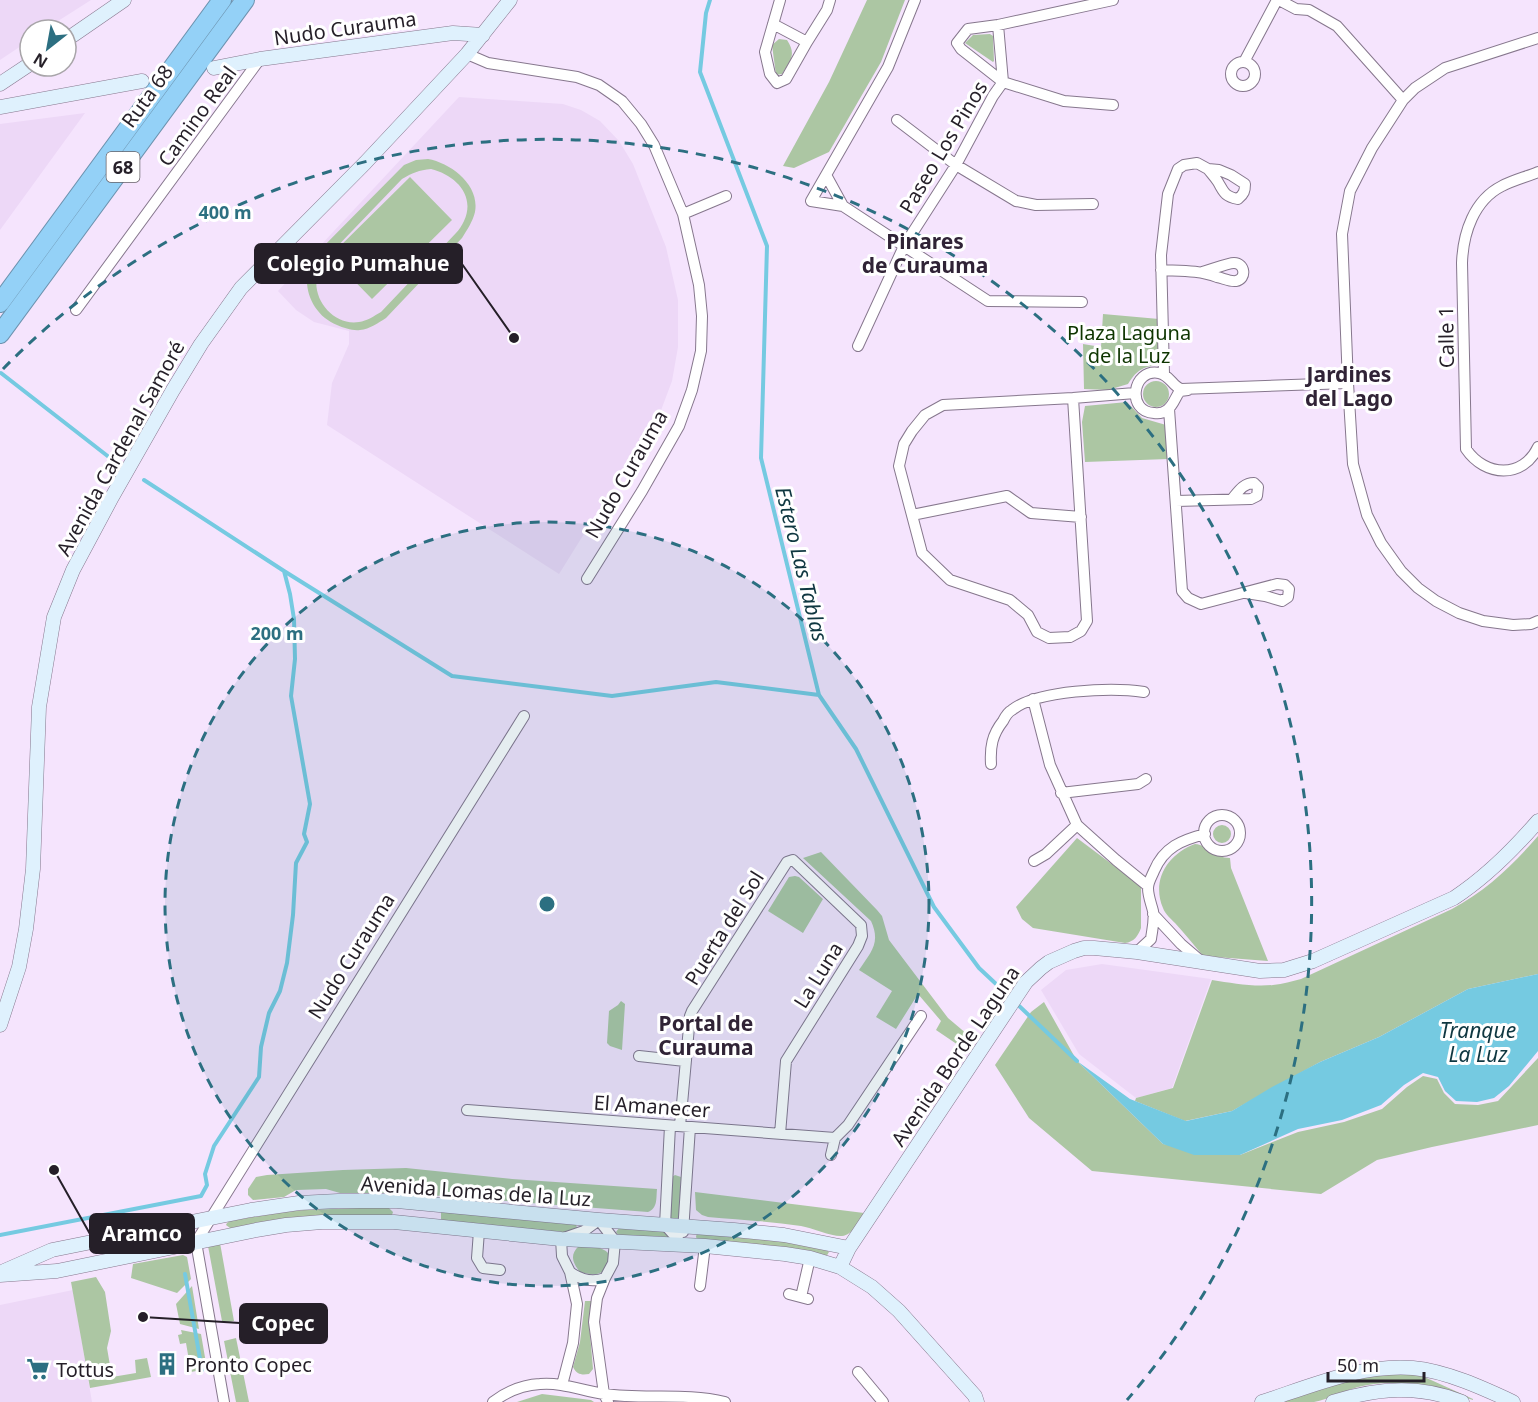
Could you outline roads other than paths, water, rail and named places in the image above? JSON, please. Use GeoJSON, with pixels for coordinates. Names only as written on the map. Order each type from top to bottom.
{"type":"FeatureCollection","features":[{"type":"Feature","properties":{"kind":"highway","name":"Ruta 68"},"geometry":{"type":"LineString","coordinates":[[0,303],[222,0]]}},
{"type":"Feature","properties":{"kind":"highway","name":"Ruta 68"},"geometry":{"type":"LineString","coordinates":[[0,334],[245,0]]}},
{"type":"Feature","properties":{"kind":"street"},"geometry":{"type":"LineString","coordinates":[[78,32],[123,0]]}},
{"type":"Feature","properties":{"kind":"street","name":"Avenida Cardenal Samoré"},"geometry":{"type":"LineString","coordinates":[[0,1025],[19,967],[31,889],[39,707],[54,617],[73,570],[178,381],[241,288],[365,163],[467,54],[510,0]]}},
{"type":"Feature","properties":{"kind":"street"},"geometry":{"type":"LineString","coordinates":[[780,0],[765,52],[770,74],[777,83],[786,79],[827,10],[830,0]]}},
{"type":"Feature","properties":{"kind":"street"},"geometry":{"type":"LineString","coordinates":[[915,0],[888,67],[811,201],[843,206],[988,301],[1082,302]]}},
{"type":"Feature","properties":{"kind":"street"},"geometry":{"type":"LineString","coordinates":[[1113,0],[998,26],[968,29],[957,43],[961,49],[1003,82],[1064,101],[1113,105]]}},
{"type":"Feature","properties":{"kind":"street"},"geometry":{"type":"LineString","coordinates":[[1244,62],[1278,0],[1296,9],[1309,10]]}},
{"type":"Feature","properties":{"kind":"street"},"geometry":{"type":"LineString","coordinates":[[1301,0],[1309,10],[1337,26],[1403,100]]}},
{"type":"Feature","properties":{"kind":"street"},"geometry":{"type":"LineString","coordinates":[[772,24],[807,42]]}},
{"type":"Feature","properties":{"kind":"street","name":"Paseo Los Pinos"},"geometry":{"type":"LineString","coordinates":[[858,346],[904,246],[956,165],[993,96],[1003,82],[998,26]]}},
{"type":"Feature","properties":{"kind":"street","name":"Nudo Curauma"},"geometry":{"type":"LineString","coordinates":[[214,68],[260,59],[453,33],[483,35]]}},
{"type":"Feature","properties":{"kind":"street"},"geometry":{"type":"LineString","coordinates":[[1538,38],[1445,68],[1415,88],[1403,100],[1372,148],[1350,191],[1342,234],[1353,464],[1367,515],[1381,543],[1401,571],[1418,588],[1436,601],[1460,613],[1483,621],[1513,625],[1531,624],[1538,621]]}},
{"type":"Feature","properties":{"kind":"street","name":"Nudo Curauma"},"geometry":{"type":"LineString","coordinates":[[467,54],[488,63],[576,77],[598,85],[622,101],[641,124],[654,145],[682,214],[699,285],[702,316],[700,351],[692,390],[679,426],[587,579]]}},
{"type":"Feature","properties":{"kind":"street","name":"Camino Real"},"geometry":{"type":"LineString","coordinates":[[76,310],[260,59]]}},
{"type":"Feature","properties":{"kind":"street"},"geometry":{"type":"LineString","coordinates":[[0,84],[18,72]]}},
{"type":"Feature","properties":{"kind":"street"},"geometry":{"type":"LineString","coordinates":[[0,107],[142,81]]}},
{"type":"Feature","properties":{"kind":"street"},"geometry":{"type":"LineString","coordinates":[[897,120],[956,165],[1016,201],[1036,205],[1093,204]]}},
{"type":"Feature","properties":{"kind":"street"},"geometry":{"type":"LineString","coordinates":[[1164,374],[1161,255],[1168,194],[1178,169],[1184,165],[1197,163],[1208,169]]}},
{"type":"Feature","properties":{"kind":"street","name":"Calle 1"},"geometry":{"type":"LineString","coordinates":[[1538,172],[1502,186],[1485,200],[1472,217],[1468,227],[1463,245],[1462,263],[1466,449],[1476,462],[1483,466],[1506,471],[1528,461],[1538,447]]}},
{"type":"Feature","properties":{"kind":"street"},"geometry":{"type":"LineString","coordinates":[[826,175],[843,206]]}},
{"type":"Feature","properties":{"kind":"street"},"geometry":{"type":"LineString","coordinates":[[682,214],[726,196]]}},
{"type":"Feature","properties":{"kind":"street"},"geometry":{"type":"LineString","coordinates":[[1161,270],[1202,272]]}},
{"type":"Feature","properties":{"kind":"street"},"geometry":{"type":"LineString","coordinates":[[1188,390],[1178,389],[1170,378],[1158,372],[1145,375],[1136,386],[1135,393],[1139,405],[1144,410],[1157,414],[1173,405],[1180,391],[1348,383]]}},
{"type":"Feature","properties":{"kind":"street"},"geometry":{"type":"LineString","coordinates":[[1073,398],[1087,621],[1081,632],[1070,637],[1049,638],[1037,632],[1028,615],[1010,600],[950,580],[922,553],[899,466],[904,444],[925,415],[943,405],[1135,393]]}},
{"type":"Feature","properties":{"kind":"street"},"geometry":{"type":"LineString","coordinates":[[1169,409],[1182,591],[1188,598],[1201,603],[1246,593]]}},
{"type":"Feature","properties":{"kind":"street"},"geometry":{"type":"LineString","coordinates":[[912,515],[1007,496],[1031,513],[1081,517]]}},
{"type":"Feature","properties":{"kind":"street"},"geometry":{"type":"LineString","coordinates":[[1176,501],[1232,499]]}},
{"type":"Feature","properties":{"kind":"street"},"geometry":{"type":"LineString","coordinates":[[991,764],[990,751],[995,731],[1011,710],[1033,699],[1086,690],[1126,689],[1144,692]]}},
{"type":"Feature","properties":{"kind":"street"},"geometry":{"type":"LineString","coordinates":[[1033,699],[1050,765],[1077,825],[1148,886]]}},
{"type":"Feature","properties":{"kind":"street","name":"Nudo Curauma"},"geometry":{"type":"LineString","coordinates":[[196,1242],[524,716]]}},
{"type":"Feature","properties":{"kind":"street"},"geometry":{"type":"LineString","coordinates":[[1061,793],[1138,784],[1146,779]]}},
{"type":"Feature","properties":{"kind":"street","name":"Avenida Borde Laguna"},"geometry":{"type":"LineString","coordinates":[[840,1267],[849,1248],[1001,1018],[1026,982],[1049,962],[1074,951],[1094,948],[1137,952],[1248,970],[1272,971],[1294,968],[1454,898],[1470,888],[1493,868],[1538,821]]}},
{"type":"Feature","properties":{"kind":"street"},"geometry":{"type":"LineString","coordinates":[[1035,861],[1046,854],[1077,825]]}},
{"type":"Feature","properties":{"kind":"street"},"geometry":{"type":"LineString","coordinates":[[1161,956],[1151,939],[1153,914],[1148,886],[1156,865],[1168,851],[1184,839],[1205,834]]}},
{"type":"Feature","properties":{"kind":"street","name":"Puerta del Sol"},"geometry":{"type":"LineString","coordinates":[[664,1225],[667,1171],[680,1126],[690,1016],[787,862],[793,860]]}},
{"type":"Feature","properties":{"kind":"street","name":"La Luna"},"geometry":{"type":"LineString","coordinates":[[780,1134],[786,1061],[862,936],[861,925],[793,860]]}},
{"type":"Feature","properties":{"kind":"street"},"geometry":{"type":"LineString","coordinates":[[1153,914],[1202,963]]}},
{"type":"Feature","properties":{"kind":"street"},"geometry":{"type":"LineString","coordinates":[[1137,952],[1151,939]]}},
{"type":"Feature","properties":{"kind":"street"},"geometry":{"type":"LineString","coordinates":[[1180,960],[1181,944]]}},
{"type":"Feature","properties":{"kind":"street"},"geometry":{"type":"LineString","coordinates":[[831,1155],[834,1138],[849,1125],[921,1016]]}},
{"type":"Feature","properties":{"kind":"street"},"geometry":{"type":"LineString","coordinates":[[639,1056],[685,1061]]}},
{"type":"Feature","properties":{"kind":"street","name":"El Amanecer"},"geometry":{"type":"LineString","coordinates":[[467,1110],[834,1138]]}},
{"type":"Feature","properties":{"kind":"street","name":"Puerta del Sol"},"geometry":{"type":"LineString","coordinates":[[680,1126],[687,1172],[682,1244]]}},
{"type":"Feature","properties":{"kind":"street"},"geometry":{"type":"LineString","coordinates":[[667,1171],[687,1172]]}},
{"type":"Feature","properties":{"kind":"street","name":"Avenida Lomas de la Luz"},"geometry":{"type":"LineString","coordinates":[[0,1274],[52,1250],[250,1210],[299,1203],[338,1201],[397,1201],[784,1235],[849,1248]]}},
{"type":"Feature","properties":{"kind":"street"},"geometry":{"type":"LineString","coordinates":[[394,1222],[399,1211],[397,1201]]}},
{"type":"Feature","properties":{"kind":"street"},"geometry":{"type":"LineString","coordinates":[[562,1385],[573,1343],[576,1304],[570,1272],[562,1256],[561,1239],[584,1231],[599,1220],[615,1241],[613,1263],[597,1298],[594,1322],[606,1398]]}},
{"type":"Feature","properties":{"kind":"street","name":"Avenida Lomas de la Luz"},"geometry":{"type":"LineString","coordinates":[[0,1274],[57,1271],[286,1225],[322,1222],[394,1222],[561,1239],[682,1244],[785,1254],[810,1258],[840,1267],[872,1287],[899,1311],[976,1399],[991,1402]]}},
{"type":"Feature","properties":{"kind":"street"},"geometry":{"type":"LineString","coordinates":[[664,1225],[682,1244]]}},
{"type":"Feature","properties":{"kind":"street","name":"Avenida Lomas de la Luz"},"geometry":{"type":"LineString","coordinates":[[479,1231],[477,1258],[483,1268],[500,1270]]}},
{"type":"Feature","properties":{"kind":"street"},"geometry":{"type":"LineString","coordinates":[[196,1242],[224,1402]]}},
{"type":"Feature","properties":{"kind":"street"},"geometry":{"type":"LineString","coordinates":[[700,1286],[705,1246]]}},
{"type":"Feature","properties":{"kind":"street"},"geometry":{"type":"LineString","coordinates":[[789,1294],[804,1298],[810,1258]]}},
{"type":"Feature","properties":{"kind":"street"},"geometry":{"type":"LineString","coordinates":[[570,1272],[586,1280],[597,1281],[605,1278]]}},
{"type":"Feature","properties":{"kind":"street"},"geometry":{"type":"LineString","coordinates":[[1262,1402],[1339,1377],[1366,1370],[1392,1367],[1416,1368],[1440,1373],[1513,1402]]}},
{"type":"Feature","properties":{"kind":"street"},"geometry":{"type":"LineString","coordinates":[[858,1372],[883,1402]]}},
{"type":"Feature","properties":{"kind":"street"},"geometry":{"type":"LineString","coordinates":[[493,1402],[507,1393],[539,1384],[562,1385],[606,1398],[677,1396],[725,1402]]}},
{"type":"Feature","properties":{"kind":"street"},"geometry":{"type":"LineString","coordinates":[[1333,1402],[1397,1389],[1425,1391],[1462,1402]]}},
{"type":"Feature","properties":{"kind":"water","name":"Tranque La Luz"},"geometry":{"type":"Polygon","coordinates":[[[1538,974],[1538,1051],[1509,1086],[1494,1098],[1477,1102],[1456,1101],[1445,1091],[1438,1077],[1423,1073],[1404,1085],[1381,1105],[1342,1120],[1298,1129],[1240,1155],[1194,1155],[1163,1144],[1077,1061],[1130,1099],[1186,1121],[1232,1111],[1320,1062],[1379,1037],[1468,989],[1538,974]]]}},
{"type":"Feature","properties":{"kind":"waterway","name":"Estero Las Tablas"},"geometry":{"type":"LineString","coordinates":[[710,0],[706,13],[700,72],[767,246],[761,458],[819,695],[856,749],[934,907],[979,968],[1011,998]]}},
{"type":"Feature","properties":{"kind":"waterway"},"geometry":{"type":"LineString","coordinates":[[1,373],[114,461]]}},
{"type":"Feature","properties":{"kind":"waterway"},"geometry":{"type":"LineString","coordinates":[[144,480],[452,676],[612,696],[716,682],[819,695]]}},
{"type":"Feature","properties":{"kind":"waterway"},"geometry":{"type":"LineString","coordinates":[[0,1235],[201,1196],[207,1185],[205,1174],[214,1146],[259,1077],[261,1047],[269,1013],[280,991],[287,963],[296,863],[307,842],[304,834],[310,804],[291,696],[295,659],[294,619],[284,571]]}},
{"type":"Feature","properties":{"kind":"waterway","name":"Estero Las Tablas"},"geometry":{"type":"LineString","coordinates":[[1016,1003],[1077,1061]]}},
{"type":"Feature","properties":{"kind":"waterway"},"geometry":{"type":"LineString","coordinates":[[185,1274],[202,1370]]}},
{"type":"Feature","properties":{"kind":"place","name":"Colegio Pumahue"},"geometry":{"type":"Point","coordinates":[514,338]}},
{"type":"Feature","properties":{"kind":"place","name":"Aramco"},"geometry":{"type":"Point","coordinates":[54,1170]}},
{"type":"Feature","properties":{"kind":"place","name":"Copec"},"geometry":{"type":"Point","coordinates":[143,1317]}},
{"type":"Feature","properties":{"kind":"place","name":"Pronto Copec"},"geometry":{"type":"Point","coordinates":[167,1364]}},
{"type":"Feature","properties":{"kind":"place","name":"Tottus"},"geometry":{"type":"Point","coordinates":[38,1369]}},
{"type":"Feature","properties":{"kind":"district","name":"Pinares de Curauma"},"geometry":{"type":"Point","coordinates":[925,253]}},
{"type":"Feature","properties":{"kind":"district","name":"Jardines del Lago"},"geometry":{"type":"Point","coordinates":[1349,386]}},
{"type":"Feature","properties":{"kind":"district","name":"Portal de Curauma"},"geometry":{"type":"Point","coordinates":[706,1035]}},
{"type":"Feature","properties":{"kind":"park label","name":"Plaza Laguna de la Luz"},"geometry":{"type":"Point","coordinates":[1129,344]}}]}
